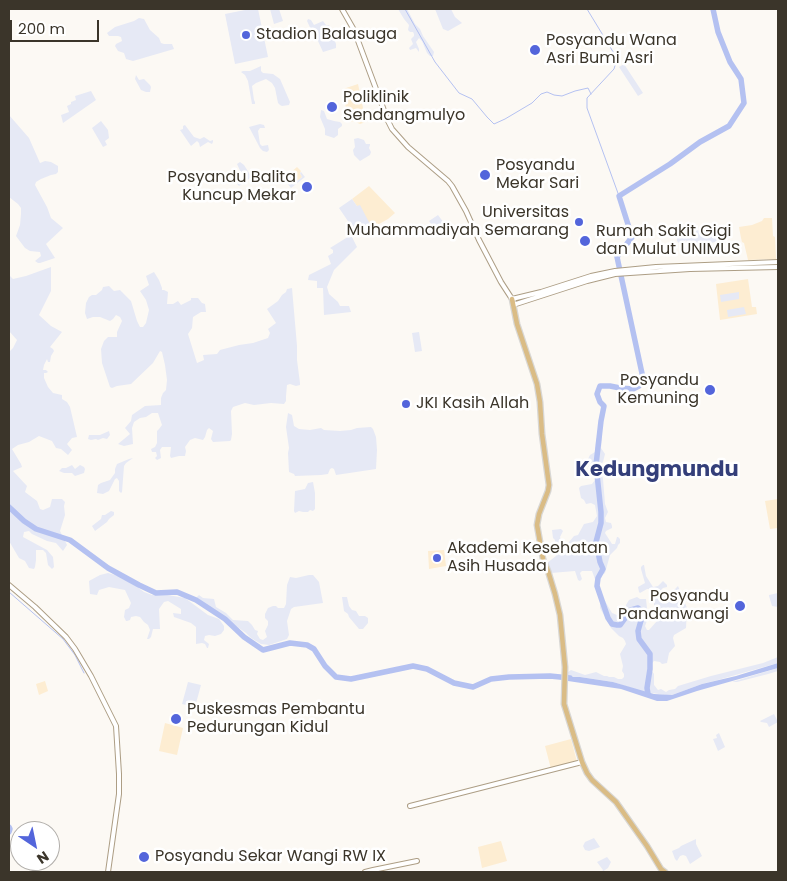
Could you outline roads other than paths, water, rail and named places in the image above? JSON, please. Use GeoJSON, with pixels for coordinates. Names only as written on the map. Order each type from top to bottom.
{"type":"FeatureCollection","features":[{"type":"Feature","properties":{"kind":"main road"},"geometry":{"type":"LineString","coordinates":[[342,9],[354,30],[392,130],[408,147],[452,186],[512,302],[517,324],[537,384],[549,485],[537,520],[537,530],[543,560],[559,610],[562,628],[565,667],[564,704],[582,762],[590,777],[616,802],[662,871]]}},
{"type":"Feature","properties":{"kind":"main road"},"geometry":{"type":"LineString","coordinates":[[512,302],[615,272],[758,265],[778,262]]}},
{"type":"Feature","properties":{"kind":"main road"},"geometry":{"type":"LineString","coordinates":[[758,265],[778,267]]}},
{"type":"Feature","properties":{"kind":"main road"},"geometry":{"type":"LineString","coordinates":[[9,585],[66,637],[91,676],[116,726],[119,794],[108,872]]}},
{"type":"Feature","properties":{"kind":"main road"},"geometry":{"type":"LineString","coordinates":[[410,806],[582,762]]}},
{"type":"Feature","properties":{"kind":"main road"},"geometry":{"type":"LineString","coordinates":[[366,872],[417,860]]}},
{"type":"Feature","properties":{"kind":"water"},"geometry":{"type":"Polygon","coordinates":[[[778,663],[778,668],[667,701],[657,701],[621,689],[568,681],[568,677],[580,677],[613,682],[654,694],[672,695],[702,684],[778,663]]]}},
{"type":"Feature","properties":{"kind":"waterway"},"geometry":{"type":"LineString","coordinates":[[405,9],[435,62],[459,93],[472,99],[494,124],[532,103],[541,94],[547,92],[562,96],[588,88],[591,94]]}},
{"type":"Feature","properties":{"kind":"waterway"},"geometry":{"type":"LineString","coordinates":[[587,9],[615,55],[614,69],[587,98],[587,108],[619,196]]}},
{"type":"Feature","properties":{"kind":"waterway"},"geometry":{"type":"LineString","coordinates":[[648,694],[650,654],[639,639],[638,631],[642,612],[638,608],[631,610],[620,625],[612,624],[608,618],[597,586],[598,578],[603,569],[596,542],[601,523],[596,465],[604,406],[597,394],[600,386],[633,389],[639,386],[643,378],[617,257],[632,237],[619,196],[670,164],[700,142],[729,126],[744,103],[741,79],[730,62],[718,32],[713,9]]}},
{"type":"Feature","properties":{"kind":"waterway"},"geometry":{"type":"LineString","coordinates":[[9,507],[36,529],[70,540],[108,568],[139,585],[156,593],[177,592],[196,600],[225,619],[244,637],[263,650],[290,643],[307,645],[314,649],[325,666],[336,677],[351,679],[413,666],[427,669],[454,683],[473,687],[491,679],[509,677],[550,676],[570,678]]}},
{"type":"Feature","properties":{"kind":"waterway"},"geometry":{"type":"LineString","coordinates":[[9,592],[63,639],[75,655],[84,673]]}},
{"type":"Feature","properties":{"kind":"waterway"},"geometry":{"type":"LineString","coordinates":[[9,827],[9,832]]}},
{"type":"Feature","properties":{"kind":"place","name":"Stadion Balasuga"},"geometry":{"type":"Point","coordinates":[246,35]}},
{"type":"Feature","properties":{"kind":"place","name":"Posyandu Wana Asri Bumi Asri"},"geometry":{"type":"Point","coordinates":[535,50]}},
{"type":"Feature","properties":{"kind":"place","name":"Poliklinik Sendangmulyo"},"geometry":{"type":"Point","coordinates":[332,107]}},
{"type":"Feature","properties":{"kind":"place","name":"Posyandu Mekar Sari"},"geometry":{"type":"Point","coordinates":[485,175]}},
{"type":"Feature","properties":{"kind":"place","name":"Posyandu Balita Kuncup Mekar"},"geometry":{"type":"Point","coordinates":[307,187]}},
{"type":"Feature","properties":{"kind":"place","name":"Universitas Muhammadiyah Semarang"},"geometry":{"type":"Point","coordinates":[579,222]}},
{"type":"Feature","properties":{"kind":"place","name":"Rumah Sakit Gigi dan Mulut UNIMUS"},"geometry":{"type":"Point","coordinates":[585,241]}},
{"type":"Feature","properties":{"kind":"place","name":"Posyandu Kemuning"},"geometry":{"type":"Point","coordinates":[710,390]}},
{"type":"Feature","properties":{"kind":"place","name":"JKI Kasih Allah"},"geometry":{"type":"Point","coordinates":[406,404]}},
{"type":"Feature","properties":{"kind":"place","name":"Akademi Kesehatan Asih Husada"},"geometry":{"type":"Point","coordinates":[437,558]}},
{"type":"Feature","properties":{"kind":"place","name":"Posyandu Pandanwangi"},"geometry":{"type":"Point","coordinates":[740,606]}},
{"type":"Feature","properties":{"kind":"place","name":"Puskesmas Pembantu Pedurungan Kidul"},"geometry":{"type":"Point","coordinates":[176,719]}},
{"type":"Feature","properties":{"kind":"place","name":"Posyandu Sekar Wangi RW IX"},"geometry":{"type":"Point","coordinates":[144,857]}},
{"type":"Feature","properties":{"kind":"district","name":"Kedungmundu"},"geometry":{"type":"Point","coordinates":[657,471]}}]}
